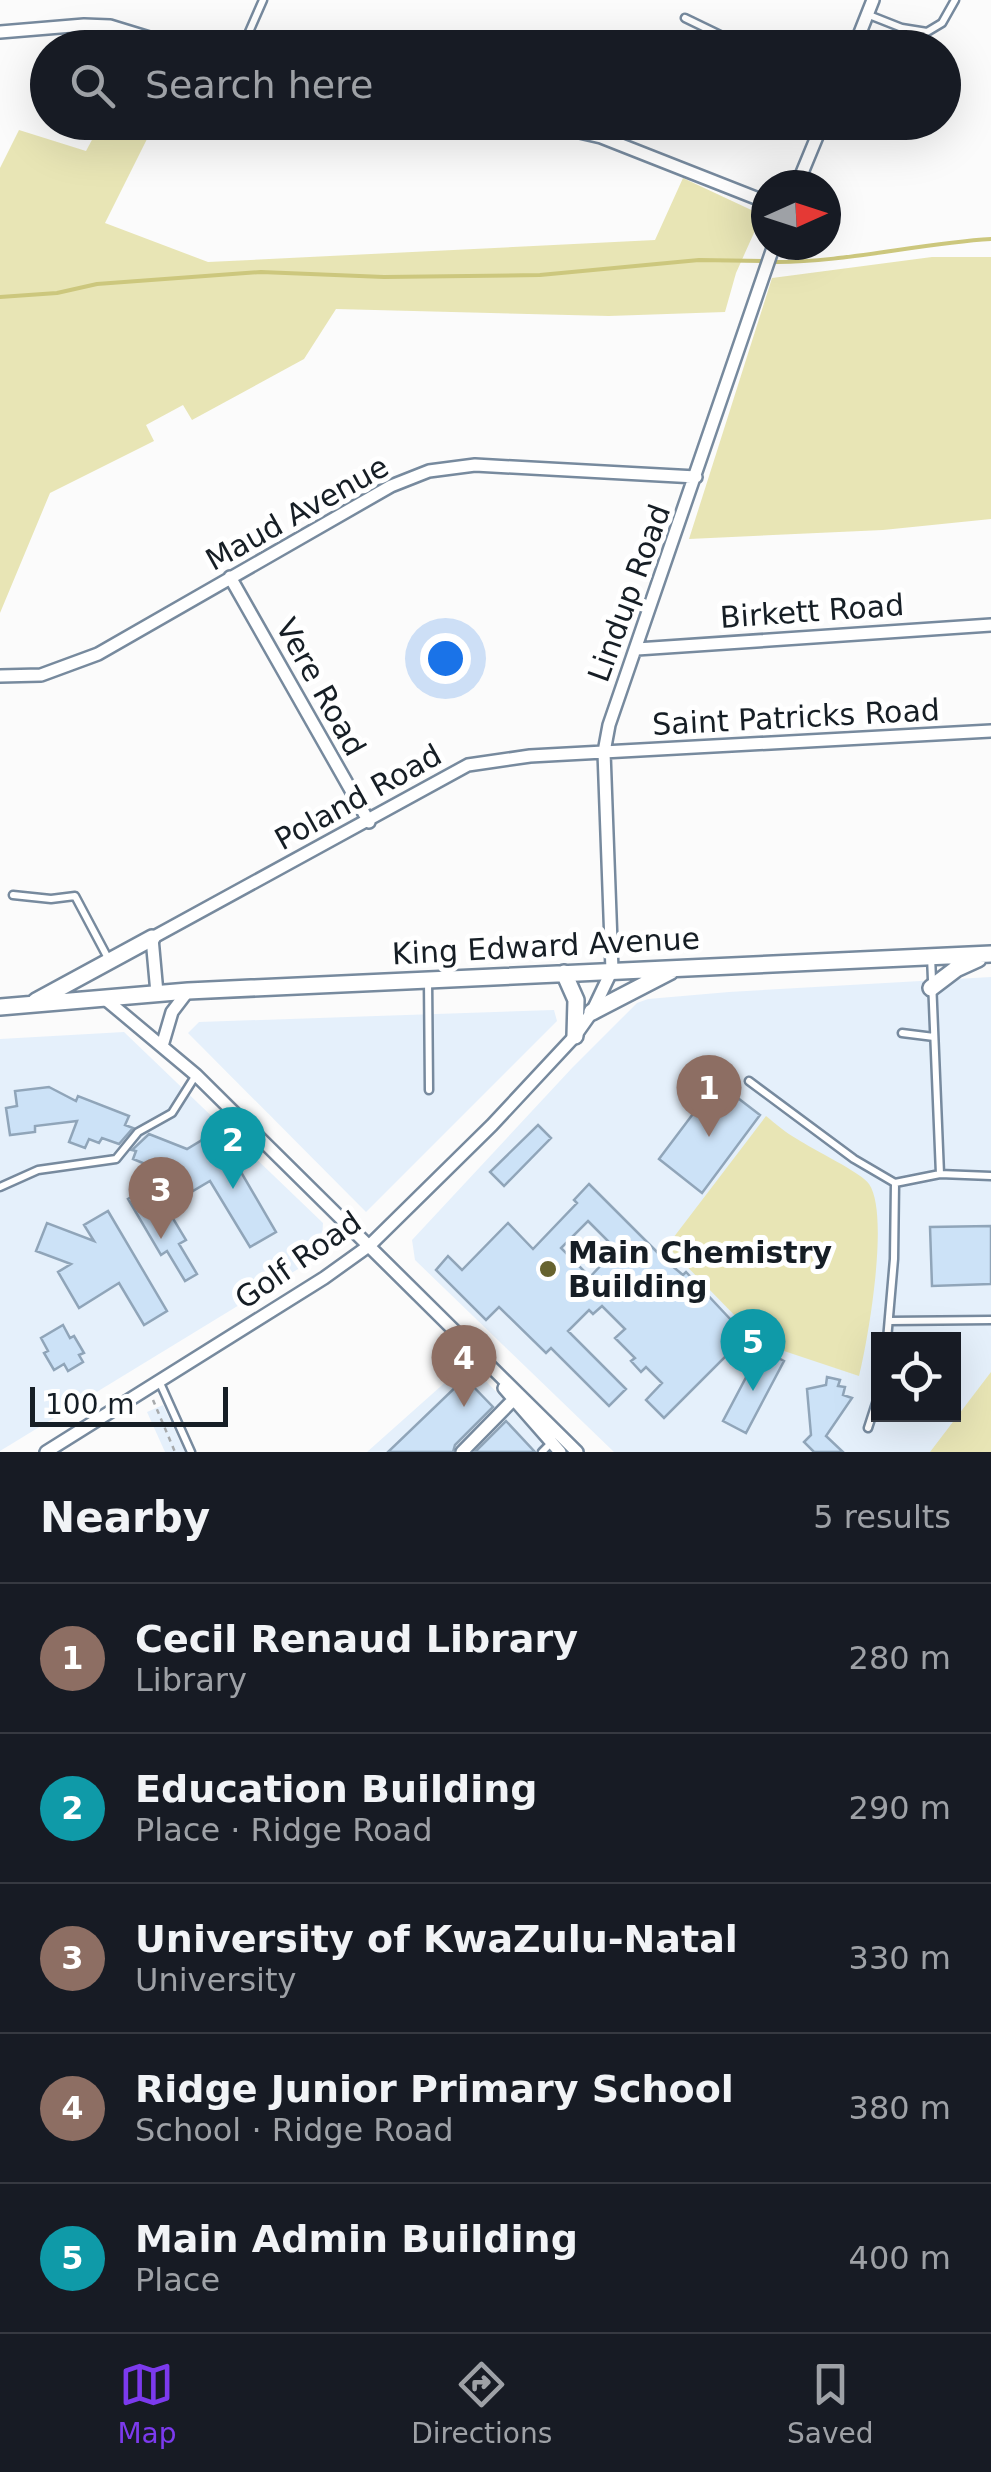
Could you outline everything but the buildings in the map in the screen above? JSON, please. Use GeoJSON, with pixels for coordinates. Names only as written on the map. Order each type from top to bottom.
{"type":"FeatureCollection","features":[{"type":"Feature","properties":{"kind":"street"},"geometry":{"type":"LineString","coordinates":[[862,30],[873,0]]}},
{"type":"Feature","properties":{"kind":"street"},"geometry":{"type":"LineString","coordinates":[[0,32],[84,24],[123,30]]}},
{"type":"Feature","properties":{"kind":"street"},"geometry":{"type":"LineString","coordinates":[[608,140],[751,196]]}},
{"type":"Feature","properties":{"kind":"street"},"geometry":{"type":"LineString","coordinates":[[803,170],[816,140]]}},
{"type":"Feature","properties":{"kind":"street","name":"Lindup Road"},"geometry":{"type":"LineString","coordinates":[[612,970],[604,752],[609,724],[768,260]]}},
{"type":"Feature","properties":{"kind":"street","name":"Maud Avenue"},"geometry":{"type":"LineString","coordinates":[[0,676],[41,676],[98,654],[391,486],[454,466],[696,477]]}},
{"type":"Feature","properties":{"kind":"street","name":"Vere Road"},"geometry":{"type":"LineString","coordinates":[[230,577],[368,822]]}},
{"type":"Feature","properties":{"kind":"street","name":"Birkett Road"},"geometry":{"type":"LineString","coordinates":[[637,648],[991,625]]}},
{"type":"Feature","properties":{"kind":"street","name":"Saint Patricks Road"},"geometry":{"type":"LineString","coordinates":[[604,752],[991,731]]}},
{"type":"Feature","properties":{"kind":"street","name":"Poland Road"},"geometry":{"type":"LineString","coordinates":[[152,938],[468,765],[498,758],[604,752]]}},
{"type":"Feature","properties":{"kind":"street"},"geometry":{"type":"LineString","coordinates":[[28,1005],[152,938],[157,994]]}},
{"type":"Feature","properties":{"kind":"street"},"geometry":{"type":"LineString","coordinates":[[931,988],[964,964],[991,954]]}},
{"type":"Feature","properties":{"kind":"street","name":"King Edward Avenue"},"geometry":{"type":"LineString","coordinates":[[0,1008],[103,996],[991,954]]}},
{"type":"Feature","properties":{"kind":"street"},"geometry":{"type":"LineString","coordinates":[[592,1012],[679,967]]}},
{"type":"Feature","properties":{"kind":"street","name":"Golf Road"},"geometry":{"type":"LineString","coordinates":[[46,1452],[370,1245],[492,1125],[575,1036],[592,1012],[612,970]]}},
{"type":"Feature","properties":{"kind":"street"},"geometry":{"type":"LineString","coordinates":[[564,973],[576,1000],[575,1036]]}},
{"type":"Feature","properties":{"kind":"street"},"geometry":{"type":"LineString","coordinates":[[162,1046],[175,1006],[188,992]]}},
{"type":"Feature","properties":{"kind":"street"},"geometry":{"type":"LineString","coordinates":[[103,996],[196,1075],[577,1452]]}},
{"type":"Feature","properties":{"kind":"street"},"geometry":{"type":"LineString","coordinates":[[489,1368],[551,1449]]}},
{"type":"Feature","properties":{"kind":"street"},"geometry":{"type":"LineString","coordinates":[[462,1452],[513,1400]]}},
{"type":"Feature","properties":{"kind":"lane"},"geometry":{"type":"LineString","coordinates":[[250,30],[263,0]]}},
{"type":"Feature","properties":{"kind":"lane"},"geometry":{"type":"LineString","coordinates":[[930,30],[942,22],[955,0]]}},
{"type":"Feature","properties":{"kind":"lane"},"geometry":{"type":"LineString","coordinates":[[868,15],[914,30]]}},
{"type":"Feature","properties":{"kind":"lane"},"geometry":{"type":"LineString","coordinates":[[685,18],[710,30]]}},
{"type":"Feature","properties":{"kind":"lane"},"geometry":{"type":"LineString","coordinates":[[13,895],[51,899],[76,896],[110,962]]}},
{"type":"Feature","properties":{"kind":"lane"},"geometry":{"type":"LineString","coordinates":[[931,956],[940,1174]]}},
{"type":"Feature","properties":{"kind":"lane"},"geometry":{"type":"LineString","coordinates":[[428,979],[429,1090]]}},
{"type":"Feature","properties":{"kind":"lane"},"geometry":{"type":"LineString","coordinates":[[902,1033],[934,1037]]}},
{"type":"Feature","properties":{"kind":"lane"},"geometry":{"type":"LineString","coordinates":[[0,1187],[38,1170],[116,1159],[138,1132],[172,1113],[196,1075]]}},
{"type":"Feature","properties":{"kind":"lane"},"geometry":{"type":"LineString","coordinates":[[749,1080],[854,1158],[895,1183],[940,1174],[991,1176]]}},
{"type":"Feature","properties":{"kind":"lane"},"geometry":{"type":"LineString","coordinates":[[887,1332],[895,1183]]}},
{"type":"Feature","properties":{"kind":"lane"},"geometry":{"type":"LineString","coordinates":[[888,1321],[991,1320]]}},
{"type":"Feature","properties":{"kind":"lane"},"geometry":{"type":"LineString","coordinates":[[154,1386],[191,1452]]}},
{"type":"Feature","properties":{"kind":"lane"},"geometry":{"type":"LineString","coordinates":[[868,1428],[871,1419]]}},
{"type":"Feature","properties":{"kind":"path"},"geometry":{"type":"LineString","coordinates":[[154,1386],[176,1452]]}},
{"type":"Feature","properties":{"kind":"shaded area"},"geometry":{"type":"Polygon","coordinates":[[[19,130],[30,133],[30,140],[51,140],[86,151],[92,140],[146,140],[105,223],[208,262],[655,240],[683,178],[751,210],[751,240],[725,312],[609,316],[336,309],[304,359],[192,420],[183,405],[146,425],[154,441],[50,493],[0,613],[0,168],[19,130]]]}},
{"type":"Feature","properties":{"kind":"shaded area"},"geometry":{"type":"Polygon","coordinates":[[[932,257],[991,257],[991,519],[883,530],[689,539],[772,278],[932,257]]]}},
{"type":"Feature","properties":{"kind":"shaded area"},"geometry":{"type":"Polygon","coordinates":[[[991,977],[991,1452],[614,1452],[415,1260],[412,1240],[572,1068],[637,1003],[648,999],[991,977]]]}},
{"type":"Feature","properties":{"kind":"shaded area"},"geometry":{"type":"Polygon","coordinates":[[[554,1010],[557,1021],[366,1212],[188,1033],[199,1022],[554,1010]]]}},
{"type":"Feature","properties":{"kind":"shaded area"},"geometry":{"type":"Polygon","coordinates":[[[124,1032],[323,1223],[321,1255],[0,1451],[0,1039],[124,1032]]]}},
{"type":"Feature","properties":{"kind":"shaded area"},"geometry":{"type":"Polygon","coordinates":[[[766,1116],[793,1137],[865,1179],[875,1199],[875,1278],[859,1376],[778,1349],[742,1323],[667,1246],[766,1116]]]}},
{"type":"Feature","properties":{"kind":"shaded area"},"geometry":{"type":"Polygon","coordinates":[[[468,1362],[553,1452],[367,1452],[468,1362]]]}},
{"type":"Feature","properties":{"kind":"shaded area"},"geometry":{"type":"Polygon","coordinates":[[[991,1372],[991,1452],[930,1452],[953,1422],[961,1422],[961,1411],[991,1372]]]}},
{"type":"Feature","properties":{"kind":"shaded area"},"geometry":{"type":"Polygon","coordinates":[[[163,1405],[185,1452],[165,1452],[147,1412],[163,1405]]]}},
{"type":"Feature","properties":{"kind":"waterway"},"geometry":{"type":"LineString","coordinates":[[772,262],[991,239]]}},
{"type":"Feature","properties":{"kind":"waterway"},"geometry":{"type":"LineString","coordinates":[[0,297],[57,293],[97,284],[261,272],[384,277],[540,275],[699,260],[763,261]]}},
{"type":"Feature","properties":{"kind":"place","name":"Cecil Renaud Library"},"geometry":{"type":"Point","coordinates":[709,1137]}},
{"type":"Feature","properties":{"kind":"place","name":"Education Building"},"geometry":{"type":"Point","coordinates":[233,1189]}},
{"type":"Feature","properties":{"kind":"place","name":"University of KwaZulu-Natal"},"geometry":{"type":"Point","coordinates":[161,1239]}},
{"type":"Feature","properties":{"kind":"place","name":"Main Chemistry Building"},"geometry":{"type":"Point","coordinates":[548,1269]}},
{"type":"Feature","properties":{"kind":"place","name":"Main Admin Building"},"geometry":{"type":"Point","coordinates":[753,1391]}},
{"type":"Feature","properties":{"kind":"place","name":"Ridge Junior Primary School"},"geometry":{"type":"Point","coordinates":[464,1407]}}]}
